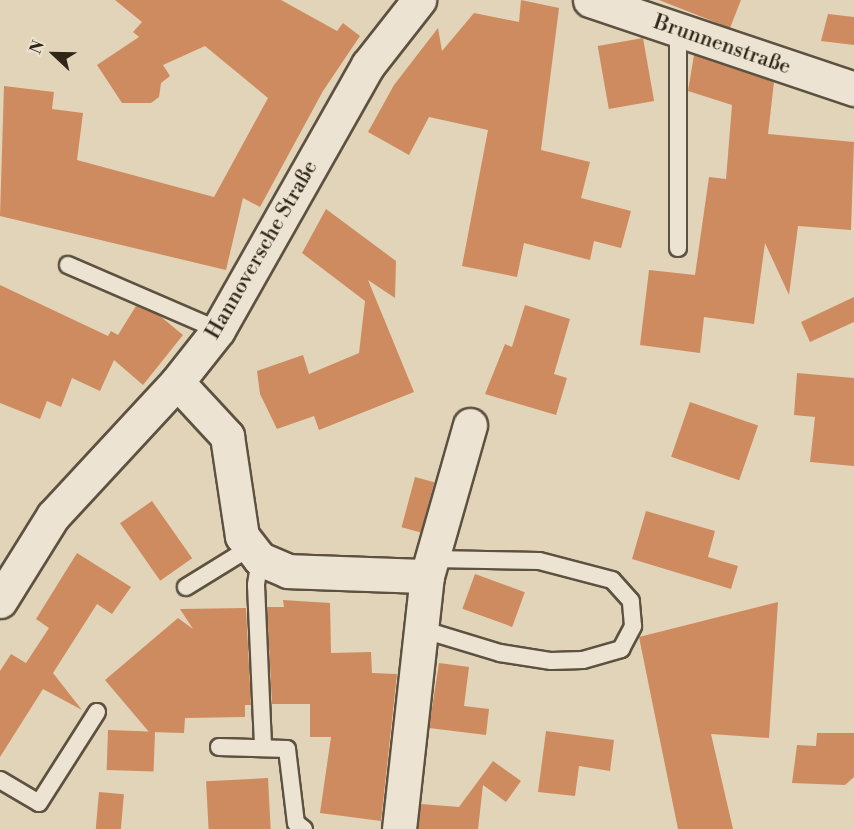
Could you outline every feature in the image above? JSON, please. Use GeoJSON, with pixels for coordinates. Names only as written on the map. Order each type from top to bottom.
{"type":"FeatureCollection","features":[{"type":"Feature","properties":{"kind":"street","name":"Hannoversche Straße"},"geometry":{"type":"LineString","coordinates":[[0,601],[53,516],[177,382],[218,330],[368,65],[419,0]]}},
{"type":"Feature","properties":{"kind":"street","name":"Brunnenstraße"},"geometry":{"type":"LineString","coordinates":[[590,0],[854,89]]}},
{"type":"Feature","properties":{"kind":"street"},"geometry":{"type":"LineString","coordinates":[[177,382],[227,436],[242,536],[256,553],[288,571],[430,568]]}},
{"type":"Feature","properties":{"kind":"street"},"geometry":{"type":"LineString","coordinates":[[399,829],[430,568],[470,425]]}},
{"type":"Feature","properties":{"kind":"lane"},"geometry":{"type":"LineString","coordinates":[[678,30],[678,248]]}},
{"type":"Feature","properties":{"kind":"lane"},"geometry":{"type":"LineString","coordinates":[[68,265],[218,330]]}},
{"type":"Feature","properties":{"kind":"lane"},"geometry":{"type":"LineString","coordinates":[[186,587],[256,553],[263,747]]}},
{"type":"Feature","properties":{"kind":"lane"},"geometry":{"type":"LineString","coordinates":[[421,629],[500,653],[551,661],[583,660],[621,650],[633,626],[631,601],[612,580],[539,561],[430,568]]}},
{"type":"Feature","properties":{"kind":"lane"},"geometry":{"type":"LineString","coordinates":[[0,780],[39,803],[97,712]]}},
{"type":"Feature","properties":{"kind":"lane"},"geometry":{"type":"LineString","coordinates":[[219,747],[287,749],[296,823],[304,829]]}},
{"type":"Feature","properties":{"kind":"building"},"geometry":{"type":"Polygon","coordinates":[[[115,0],[281,0],[337,31],[343,23],[360,36],[323,91],[260,207],[243,198],[226,270],[0,216],[4,86],[54,92],[52,109],[83,113],[77,160],[214,197],[268,98],[205,46],[163,65],[170,76],[161,83],[159,97],[151,103],[122,103],[97,65],[139,37],[133,32],[142,22],[115,0]]]}},
{"type":"Feature","properties":{"kind":"building"},"geometry":{"type":"Polygon","coordinates":[[[521,0],[559,8],[541,150],[590,162],[581,198],[631,211],[621,248],[594,241],[590,260],[524,243],[517,277],[462,266],[488,130],[429,117],[409,155],[368,132],[394,85],[438,28],[442,51],[474,13],[519,22],[521,0]]]}},
{"type":"Feature","properties":{"kind":"building"},"geometry":{"type":"Polygon","coordinates":[[[659,0],[741,0],[730,28],[659,0]]]}},
{"type":"Feature","properties":{"kind":"building"},"geometry":{"type":"Polygon","coordinates":[[[828,14],[854,17],[854,45],[821,41],[828,14]]]}},
{"type":"Feature","properties":{"kind":"building"},"geometry":{"type":"Polygon","coordinates":[[[643,38],[654,101],[609,109],[598,46],[643,38]]]}},
{"type":"Feature","properties":{"kind":"building"},"geometry":{"type":"Polygon","coordinates":[[[694,55],[774,82],[768,134],[854,142],[851,230],[798,226],[789,295],[765,243],[754,324],[704,317],[700,353],[640,345],[649,270],[695,275],[709,177],[726,179],[732,105],[688,91],[694,55]]]}},
{"type":"Feature","properties":{"kind":"building"},"geometry":{"type":"Polygon","coordinates":[[[326,209],[396,261],[395,298],[368,280],[414,392],[319,430],[314,416],[277,429],[260,394],[257,371],[303,355],[309,374],[359,353],[365,301],[302,253],[326,209]]]}},
{"type":"Feature","properties":{"kind":"building"},"geometry":{"type":"Polygon","coordinates":[[[0,285],[108,336],[111,331],[118,335],[136,306],[160,316],[183,335],[143,385],[114,360],[100,391],[72,378],[61,407],[47,401],[40,419],[0,403],[0,285]]]}},
{"type":"Feature","properties":{"kind":"building"},"geometry":{"type":"Polygon","coordinates":[[[854,297],[854,322],[810,342],[801,322],[854,297]]]}},
{"type":"Feature","properties":{"kind":"building"},"geometry":{"type":"Polygon","coordinates":[[[525,305],[570,319],[554,374],[567,378],[556,415],[485,394],[505,344],[512,347],[525,305]]]}},
{"type":"Feature","properties":{"kind":"building"},"geometry":{"type":"Polygon","coordinates":[[[797,373],[854,378],[854,466],[810,462],[815,417],[794,415],[797,373]]]}},
{"type":"Feature","properties":{"kind":"building"},"geometry":{"type":"Polygon","coordinates":[[[690,402],[758,425],[739,480],[671,457],[690,402]]]}},
{"type":"Feature","properties":{"kind":"building"},"geometry":{"type":"Polygon","coordinates":[[[415,477],[434,482],[421,532],[402,527],[415,477]]]}},
{"type":"Feature","properties":{"kind":"building"},"geometry":{"type":"Polygon","coordinates":[[[152,501],[192,558],[160,581],[120,523],[152,501]]]}},
{"type":"Feature","properties":{"kind":"building"},"geometry":{"type":"Polygon","coordinates":[[[646,511],[715,531],[708,557],[738,566],[731,589],[632,559],[646,511]]]}},
{"type":"Feature","properties":{"kind":"building"},"geometry":{"type":"Polygon","coordinates":[[[77,553],[131,587],[112,614],[97,604],[53,673],[82,710],[43,689],[0,757],[0,671],[11,654],[26,663],[49,628],[36,619],[77,553]]]}},
{"type":"Feature","properties":{"kind":"building"},"geometry":{"type":"Polygon","coordinates":[[[475,574],[525,592],[512,627],[462,609],[475,574]]]}},
{"type":"Feature","properties":{"kind":"building"},"geometry":{"type":"Polygon","coordinates":[[[283,600],[330,603],[331,653],[371,652],[372,673],[397,674],[381,821],[320,813],[331,737],[310,737],[310,704],[272,704],[267,607],[284,607],[283,600]]]}},
{"type":"Feature","properties":{"kind":"building"},"geometry":{"type":"Polygon","coordinates":[[[778,602],[769,738],[711,734],[733,829],[678,829],[639,637],[778,602]]]}},
{"type":"Feature","properties":{"kind":"building"},"geometry":{"type":"Polygon","coordinates":[[[246,608],[251,705],[245,705],[245,717],[185,718],[184,733],[149,732],[105,680],[178,618],[193,629],[180,609],[246,608]]]}},
{"type":"Feature","properties":{"kind":"building"},"geometry":{"type":"Polygon","coordinates":[[[439,663],[469,667],[464,706],[489,709],[486,735],[429,728],[439,663]]]}},
{"type":"Feature","properties":{"kind":"building"},"geometry":{"type":"Polygon","coordinates":[[[108,730],[155,732],[154,772],[107,770],[108,730]]]}},
{"type":"Feature","properties":{"kind":"building"},"geometry":{"type":"Polygon","coordinates":[[[546,731],[614,740],[610,771],[579,766],[575,796],[538,792],[546,731]]]}},
{"type":"Feature","properties":{"kind":"building"},"geometry":{"type":"Polygon","coordinates":[[[817,733],[854,733],[854,777],[845,785],[792,783],[797,745],[816,746],[817,733]]]}},
{"type":"Feature","properties":{"kind":"building"},"geometry":{"type":"Polygon","coordinates":[[[493,761],[521,781],[506,802],[483,785],[478,829],[418,829],[421,804],[459,807],[493,761]]]}},
{"type":"Feature","properties":{"kind":"building"},"geometry":{"type":"Polygon","coordinates":[[[268,778],[271,829],[209,829],[206,781],[268,778]]]}},
{"type":"Feature","properties":{"kind":"building"},"geometry":{"type":"Polygon","coordinates":[[[99,792],[124,794],[121,829],[96,829],[99,792]]]}}]}
